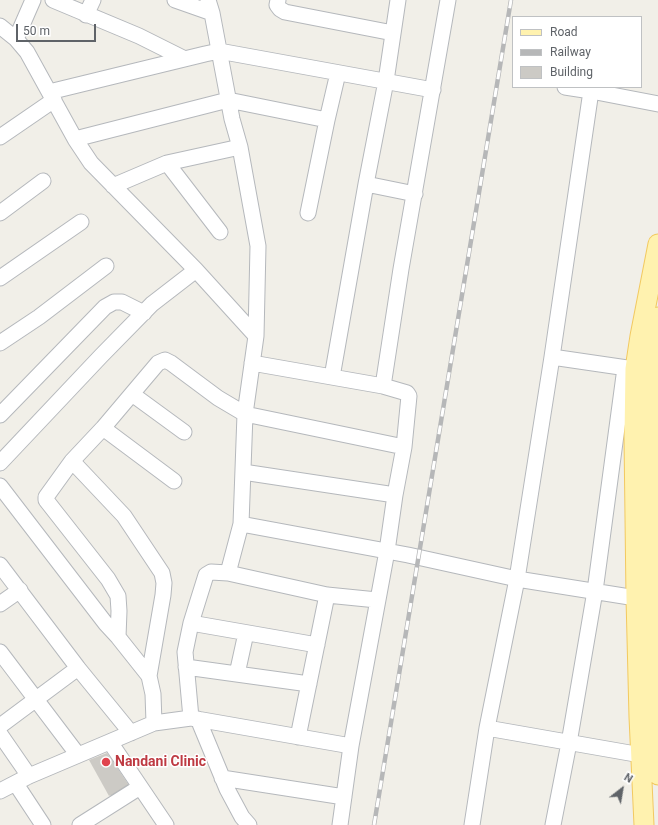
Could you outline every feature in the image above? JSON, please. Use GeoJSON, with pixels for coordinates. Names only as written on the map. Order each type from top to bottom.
{"type":"FeatureCollection","features":[{"type":"Feature","properties":{"kind":"main road"},"geometry":{"type":"LineString","coordinates":[[644,825],[636,598],[634,437],[630,368],[640,336],[658,244]]}},
{"type":"Feature","properties":{"kind":"main road"},"geometry":{"type":"LineString","coordinates":[[658,317],[650,392],[654,436],[652,470],[658,775]]}},
{"type":"Feature","properties":{"kind":"street"},"geometry":{"type":"LineString","coordinates":[[16,39],[33,0]]}},
{"type":"Feature","properties":{"kind":"street"},"geometry":{"type":"LineString","coordinates":[[53,0],[139,36],[185,59]]}},
{"type":"Feature","properties":{"kind":"street"},"geometry":{"type":"LineString","coordinates":[[86,15],[93,0]]}},
{"type":"Feature","properties":{"kind":"street"},"geometry":{"type":"LineString","coordinates":[[175,0],[210,7],[228,100],[240,147],[258,246],[256,336],[252,363],[240,412],[243,472],[242,524],[228,573]]}},
{"type":"Feature","properties":{"kind":"street"},"geometry":{"type":"LineString","coordinates":[[278,0],[277,5],[285,12],[394,33]]}},
{"type":"Feature","properties":{"kind":"street"},"geometry":{"type":"LineString","coordinates":[[332,377],[386,81],[398,0]]}},
{"type":"Feature","properties":{"kind":"street"},"geometry":{"type":"LineString","coordinates":[[383,386],[401,268],[448,0]]}},
{"type":"Feature","properties":{"kind":"street"},"geometry":{"type":"LineString","coordinates":[[0,26],[16,39],[27,52],[75,139],[91,164],[196,270],[256,336]]}},
{"type":"Feature","properties":{"kind":"street"},"geometry":{"type":"LineString","coordinates":[[0,137],[37,113],[52,96],[219,51],[433,90]]}},
{"type":"Feature","properties":{"kind":"street"},"geometry":{"type":"LineString","coordinates":[[308,213],[338,73]]}},
{"type":"Feature","properties":{"kind":"street"},"geometry":{"type":"LineString","coordinates":[[572,88],[658,104]]}},
{"type":"Feature","properties":{"kind":"street"},"geometry":{"type":"LineString","coordinates":[[472,825],[488,728],[517,579],[591,91]]}},
{"type":"Feature","properties":{"kind":"street"},"geometry":{"type":"LineString","coordinates":[[75,139],[228,100],[327,120]]}},
{"type":"Feature","properties":{"kind":"street"},"geometry":{"type":"LineString","coordinates":[[113,186],[167,163],[240,147]]}},
{"type":"Feature","properties":{"kind":"street"},"geometry":{"type":"LineString","coordinates":[[167,163],[220,232]]}},
{"type":"Feature","properties":{"kind":"street"},"geometry":{"type":"LineString","coordinates":[[0,213],[43,181]]}},
{"type":"Feature","properties":{"kind":"street"},"geometry":{"type":"LineString","coordinates":[[366,184],[415,194]]}},
{"type":"Feature","properties":{"kind":"street"},"geometry":{"type":"LineString","coordinates":[[0,278],[81,222]]}},
{"type":"Feature","properties":{"kind":"street"},"geometry":{"type":"LineString","coordinates":[[0,343],[106,266]]}},
{"type":"Feature","properties":{"kind":"street"},"geometry":{"type":"LineString","coordinates":[[0,463],[101,356],[152,305],[196,270]]}},
{"type":"Feature","properties":{"kind":"street"},"geometry":{"type":"LineString","coordinates":[[0,415],[104,307],[114,302],[152,305]]}},
{"type":"Feature","properties":{"kind":"street"},"geometry":{"type":"LineString","coordinates":[[552,356],[630,368],[595,591],[569,743],[553,825]]}},
{"type":"Feature","properties":{"kind":"street"},"geometry":{"type":"LineString","coordinates":[[118,637],[118,596],[108,579],[46,500],[47,494],[72,461],[103,428],[158,363],[165,360],[171,363],[218,398],[240,412],[404,447]]}},
{"type":"Feature","properties":{"kind":"street"},"geometry":{"type":"LineString","coordinates":[[252,363],[383,386],[407,393],[409,396],[404,447],[387,551],[351,746],[340,825]]}},
{"type":"Feature","properties":{"kind":"street"},"geometry":{"type":"LineString","coordinates":[[132,394],[184,432]]}},
{"type":"Feature","properties":{"kind":"street"},"geometry":{"type":"LineString","coordinates":[[103,428],[174,481]]}},
{"type":"Feature","properties":{"kind":"street"},"geometry":{"type":"LineString","coordinates":[[72,461],[124,516],[162,573],[164,583],[163,595],[149,676],[157,723]]}},
{"type":"Feature","properties":{"kind":"street"},"geometry":{"type":"LineString","coordinates":[[243,472],[395,495]]}},
{"type":"Feature","properties":{"kind":"street"},"geometry":{"type":"LineString","coordinates":[[0,486],[106,624],[149,676]]}},
{"type":"Feature","properties":{"kind":"street"},"geometry":{"type":"LineString","coordinates":[[242,524],[387,551],[517,579],[636,598]]}},
{"type":"Feature","properties":{"kind":"street"},"geometry":{"type":"LineString","coordinates":[[0,565],[78,668],[131,733]]}},
{"type":"Feature","properties":{"kind":"street"},"geometry":{"type":"LineString","coordinates":[[248,825],[242,817],[192,718],[185,652],[191,623],[206,575],[211,572],[228,573],[327,596],[377,600]]}},
{"type":"Feature","properties":{"kind":"street"},"geometry":{"type":"LineString","coordinates":[[0,604],[20,590]]}},
{"type":"Feature","properties":{"kind":"street"},"geometry":{"type":"LineString","coordinates":[[298,737],[327,596]]}},
{"type":"Feature","properties":{"kind":"street"},"geometry":{"type":"LineString","coordinates":[[191,623],[246,634],[317,645]]}},
{"type":"Feature","properties":{"kind":"street"},"geometry":{"type":"LineString","coordinates":[[237,674],[246,634]]}},
{"type":"Feature","properties":{"kind":"street"},"geometry":{"type":"LineString","coordinates":[[0,652],[78,755]]}},
{"type":"Feature","properties":{"kind":"street"},"geometry":{"type":"LineString","coordinates":[[186,667],[309,684]]}},
{"type":"Feature","properties":{"kind":"street"},"geometry":{"type":"LineString","coordinates":[[0,726],[78,668]]}},
{"type":"Feature","properties":{"kind":"street"},"geometry":{"type":"LineString","coordinates":[[0,791],[29,776],[157,723],[192,718],[351,746]]}},
{"type":"Feature","properties":{"kind":"street"},"geometry":{"type":"LineString","coordinates":[[488,728],[641,755]]}},
{"type":"Feature","properties":{"kind":"street"},"geometry":{"type":"LineString","coordinates":[[0,734],[29,776]]}},
{"type":"Feature","properties":{"kind":"street"},"geometry":{"type":"LineString","coordinates":[[110,742],[166,825]]}},
{"type":"Feature","properties":{"kind":"street"},"geometry":{"type":"LineString","coordinates":[[222,778],[344,797]]}},
{"type":"Feature","properties":{"kind":"street"},"geometry":{"type":"LineString","coordinates":[[16,784],[41,824]]}},
{"type":"Feature","properties":{"kind":"street"},"geometry":{"type":"LineString","coordinates":[[80,825],[101,819],[140,786]]}},
{"type":"Feature","properties":{"kind":"building"},"geometry":{"type":"Polygon","coordinates":[[[107,753],[128,784],[109,796],[89,760],[107,753]]]}},
{"type":"Feature","properties":{"kind":"railway"},"geometry":{"type":"LineString","coordinates":[[374,825],[511,0]]}},
{"type":"Feature","properties":{"kind":"place","name":"Nandani Clinic"},"geometry":{"type":"Point","coordinates":[106,762]}}]}
